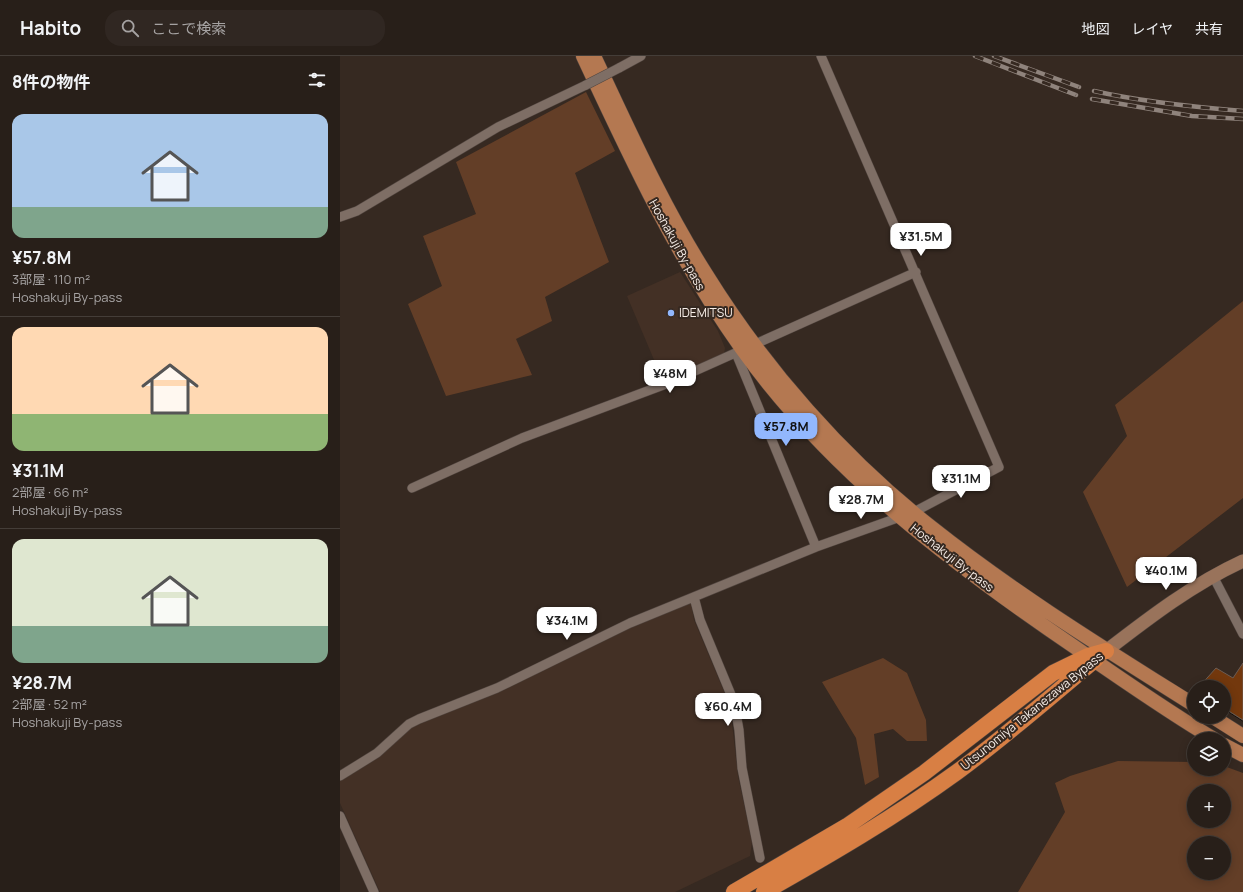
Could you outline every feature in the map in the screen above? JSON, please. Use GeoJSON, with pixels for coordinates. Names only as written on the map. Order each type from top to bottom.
{"type":"FeatureCollection","features":[{"type":"Feature","properties":{"kind":"highway","name":"Utsunomiya Takanezawa Bypass"},"geometry":{"type":"LineString","coordinates":[[734,892],[847,826],[924,772],[1053,673],[1096,656]]}},
{"type":"Feature","properties":{"kind":"highway","name":"Utsunomiya Takanezawa Bypass"},"geometry":{"type":"LineString","coordinates":[[764,892],[840,850],[940,784],[1003,736],[1096,656]]}},
{"type":"Feature","properties":{"kind":"main road","name":"Hoshakuji By-pass"},"geometry":{"type":"LineString","coordinates":[[583,56],[644,186],[672,239],[702,290],[794,413],[900,517],[943,553],[1013,606],[1096,656],[1204,732]]}},
{"type":"Feature","properties":{"kind":"main road","name":"Hoshakuji By-pass"},"geometry":{"type":"LineString","coordinates":[[594,56],[652,178],[745,349],[864,469],[931,527],[1013,587],[1096,656],[1187,702]]}},
{"type":"Feature","properties":{"kind":"main road"},"geometry":{"type":"LineString","coordinates":[[1224,724],[1243,736]]}},
{"type":"Feature","properties":{"kind":"main road"},"geometry":{"type":"LineString","coordinates":[[1231,749],[1243,756]]}},
{"type":"Feature","properties":{"kind":"street"},"geometry":{"type":"LineString","coordinates":[[340,217],[357,211],[504,124],[586,85],[641,56]]}},
{"type":"Feature","properties":{"kind":"street"},"geometry":{"type":"LineString","coordinates":[[340,776],[377,754],[409,724],[497,688],[630,623],[816,547],[914,512],[1000,467],[821,56]]}},
{"type":"Feature","properties":{"kind":"street"},"geometry":{"type":"LineString","coordinates":[[412,488],[522,438],[666,384],[916,272]]}},
{"type":"Feature","properties":{"kind":"street"},"geometry":{"type":"LineString","coordinates":[[745,349],[816,547]]}},
{"type":"Feature","properties":{"kind":"street"},"geometry":{"type":"LineString","coordinates":[[1096,656],[1149,618],[1213,576],[1243,561]]}},
{"type":"Feature","properties":{"kind":"street"},"geometry":{"type":"LineString","coordinates":[[1213,576],[1243,634]]}},
{"type":"Feature","properties":{"kind":"street"},"geometry":{"type":"LineString","coordinates":[[694,597],[700,620],[734,702],[739,730],[742,768],[760,858]]}},
{"type":"Feature","properties":{"kind":"street"},"geometry":{"type":"LineString","coordinates":[[340,816],[374,892]]}},
{"type":"Feature","properties":{"kind":"shaded area"},"geometry":{"type":"Polygon","coordinates":[[[586,92],[615,151],[575,173],[609,262],[545,297],[552,321],[516,339],[532,375],[446,396],[408,304],[442,286],[423,236],[476,214],[456,162],[586,92]]]}},
{"type":"Feature","properties":{"kind":"shaded area","name":"IDEMITSU"},"geometry":{"type":"Polygon","coordinates":[[[680,272],[718,331],[725,348],[724,354],[663,381],[627,296],[680,272]]]}},
{"type":"Feature","properties":{"kind":"shaded area"},"geometry":{"type":"Polygon","coordinates":[[[1243,301],[1243,498],[1127,587],[1083,492],[1127,436],[1115,405],[1243,301]]]}},
{"type":"Feature","properties":{"kind":"shaded area"},"geometry":{"type":"Polygon","coordinates":[[[691,603],[694,620],[730,706],[738,776],[752,842],[750,856],[675,892],[380,892],[340,803],[340,781],[381,756],[410,726],[627,628],[691,603]]]}},
{"type":"Feature","properties":{"kind":"shaded area"},"geometry":{"type":"Polygon","coordinates":[[[883,658],[907,673],[926,720],[927,741],[907,741],[893,729],[874,734],[879,777],[865,785],[856,738],[822,682],[883,658]]]}},
{"type":"Feature","properties":{"kind":"shaded area"},"geometry":{"type":"Polygon","coordinates":[[[1118,761],[1187,762],[1187,776],[1231,776],[1231,769],[1243,773],[1243,892],[1018,892],[1065,812],[1055,783],[1070,776],[1118,761]]]}},
{"type":"Feature","properties":{"kind":"building"},"geometry":{"type":"Polygon","coordinates":[[[1243,663],[1243,720],[1231,712],[1231,680],[1205,680],[1216,668],[1233,678],[1243,663]]]}},
{"type":"Feature","properties":{"kind":"railway"},"geometry":{"type":"LineString","coordinates":[[975,56],[1076,95]]}},
{"type":"Feature","properties":{"kind":"railway"},"geometry":{"type":"LineString","coordinates":[[994,56],[1079,87]]}},
{"type":"Feature","properties":{"kind":"railway"},"geometry":{"type":"LineString","coordinates":[[1094,91],[1168,104],[1243,111]]}},
{"type":"Feature","properties":{"kind":"railway"},"geometry":{"type":"LineString","coordinates":[[1092,99],[1192,116],[1243,119]]}},
{"type":"Feature","properties":{"kind":"place","name":"IDEMITSU"},"geometry":{"type":"Point","coordinates":[671,313]}}]}
